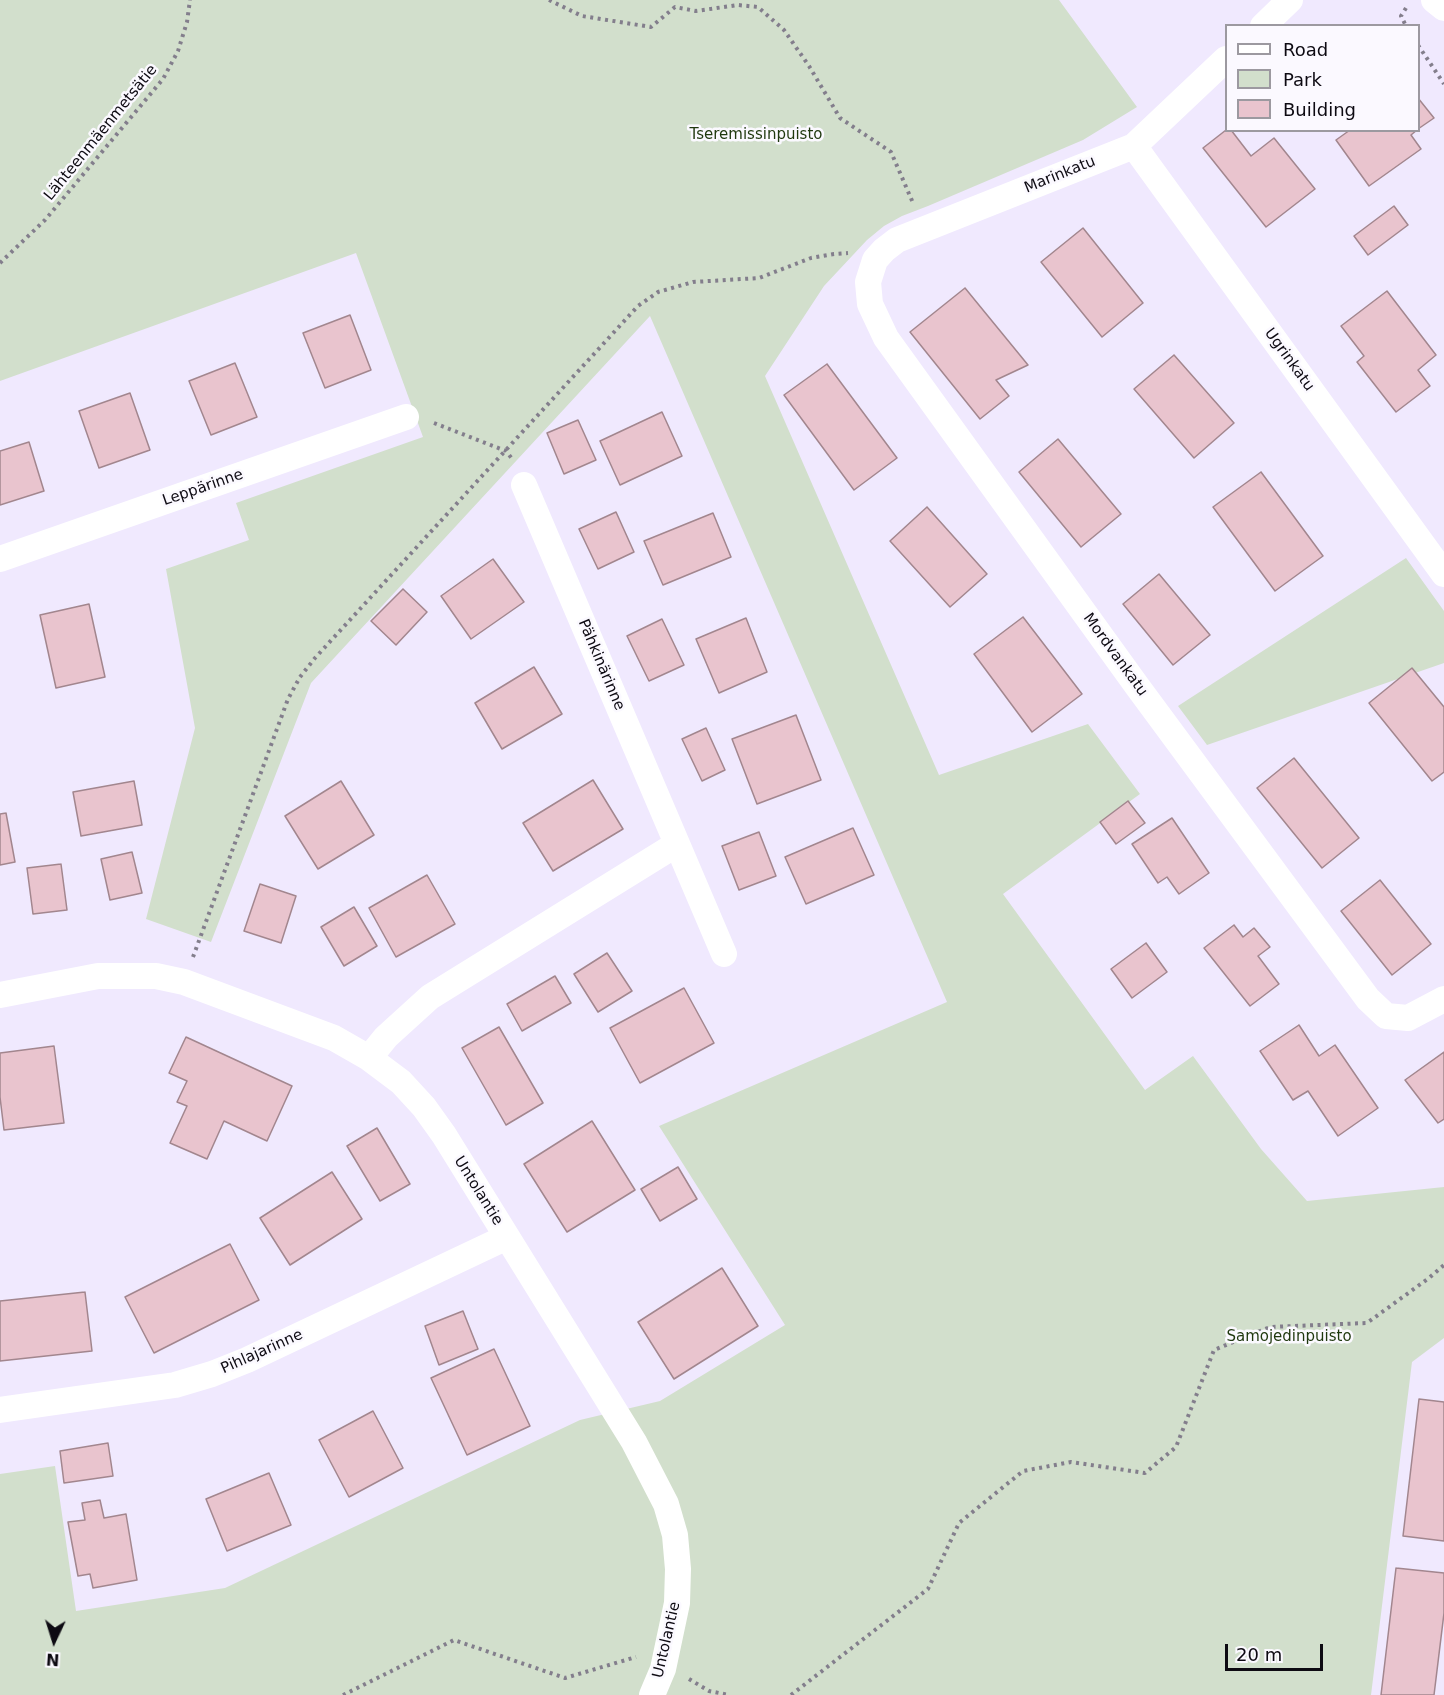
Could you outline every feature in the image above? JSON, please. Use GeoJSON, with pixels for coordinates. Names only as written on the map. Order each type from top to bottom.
{"type":"FeatureCollection","features":[{"type":"Feature","properties":{"kind":"street"},"geometry":{"type":"LineString","coordinates":[[1265,24],[1290,0]]}},
{"type":"Feature","properties":{"kind":"street"},"geometry":{"type":"LineString","coordinates":[[1434,0],[1444,8]]}},
{"type":"Feature","properties":{"kind":"street","name":"Marinkatu"},"geometry":{"type":"LineString","coordinates":[[875,260],[897,240],[1134,146],[1225,61]]}},
{"type":"Feature","properties":{"kind":"street","name":"Ugrinkatu"},"geometry":{"type":"LineString","coordinates":[[1134,146],[1444,574]]}},
{"type":"Feature","properties":{"kind":"street","name":"Mordvankatu"},"geometry":{"type":"LineString","coordinates":[[875,260],[868,282],[870,304],[886,339],[1137,686],[1368,999],[1386,1016],[1408,1018],[1444,999]]}},
{"type":"Feature","properties":{"kind":"street","name":"Leppärinne"},"geometry":{"type":"LineString","coordinates":[[0,559],[406,417]]}},
{"type":"Feature","properties":{"kind":"street","name":"Pähkinärinne"},"geometry":{"type":"LineString","coordinates":[[524,485],[724,954]]}},
{"type":"Feature","properties":{"kind":"street"},"geometry":{"type":"LineString","coordinates":[[369,1059],[386,1037],[430,997],[677,844]]}},
{"type":"Feature","properties":{"kind":"street","name":"Untolantie"},"geometry":{"type":"LineString","coordinates":[[0,995],[98,976],[156,976],[184,982],[334,1038],[401,1082],[424,1107],[444,1135],[634,1442],[666,1504],[675,1535],[678,1569],[677,1603],[663,1669],[652,1695]]}},
{"type":"Feature","properties":{"kind":"street","name":"Pihlajarinne"},"geometry":{"type":"LineString","coordinates":[[0,1410],[175,1385],[212,1374],[247,1360],[507,1237]]}},
{"type":"Feature","properties":{"kind":"path","name":"Lähteenmäenmetsätie"},"geometry":{"type":"LineString","coordinates":[[0,263],[45,220],[163,79],[178,51],[187,22],[190,0]]}},
{"type":"Feature","properties":{"kind":"path"},"geometry":{"type":"LineString","coordinates":[[549,0],[582,15],[651,27],[675,7],[696,10],[738,5],[758,7],[784,30],[810,66],[840,118],[891,153],[924,229]]}},
{"type":"Feature","properties":{"kind":"path"},"geometry":{"type":"LineString","coordinates":[[1406,8],[1401,16],[1406,24]]}},
{"type":"Feature","properties":{"kind":"path"},"geometry":{"type":"LineString","coordinates":[[1420,47],[1444,84]]}},
{"type":"Feature","properties":{"kind":"path"},"geometry":{"type":"LineString","coordinates":[[184,982],[288,699],[300,677],[638,306],[658,292],[693,282],[759,278],[811,258],[855,253],[875,260]]}},
{"type":"Feature","properties":{"kind":"path"},"geometry":{"type":"LineString","coordinates":[[406,417],[430,421],[506,451],[516,464],[524,485]]}},
{"type":"Feature","properties":{"kind":"path"},"geometry":{"type":"LineString","coordinates":[[791,1695],[928,1589],[959,1523],[1023,1471],[1071,1462],[1145,1473],[1176,1447],[1214,1350],[1270,1327],[1367,1323],[1444,1265]]}},
{"type":"Feature","properties":{"kind":"path"},"geometry":{"type":"LineString","coordinates":[[343,1695],[454,1640],[565,1678],[638,1656],[663,1669],[683,1675],[709,1691],[729,1695]]}},
{"type":"Feature","properties":{"kind":"green space"},"geometry":{"type":"Polygon","coordinates":[[[0,0],[1059,0],[1137,107],[1083,140],[902,216],[884,226],[867,240],[824,286],[765,376],[939,775],[1088,724],[1140,794],[1003,894],[1145,1090],[1193,1056],[1261,1149],[1307,1201],[1444,1187],[1444,1338],[1412,1362],[1371,1695],[0,1695],[0,1474],[55,1466],[76,1611],[225,1588],[580,1420],[660,1401],[785,1325],[659,1126],[947,1002],[650,316],[311,683],[211,942],[146,919],[195,728],[166,569],[249,540],[236,503],[423,437],[356,253],[0,381],[0,0]]]}},
{"type":"Feature","properties":{"kind":"green space"},"geometry":{"type":"Polygon","coordinates":[[[1406,558],[1444,611],[1444,663],[1207,745],[1178,706],[1406,558]]]}},
{"type":"Feature","properties":{"kind":"building"},"geometry":{"type":"Polygon","coordinates":[[[1420,100],[1434,118],[1420,128],[1420,100]]]}},
{"type":"Feature","properties":{"kind":"building"},"geometry":{"type":"Polygon","coordinates":[[[1225,131],[1233,132],[1251,156],[1274,138],[1315,189],[1266,227],[1203,148],[1225,131]]]}},
{"type":"Feature","properties":{"kind":"building"},"geometry":{"type":"Polygon","coordinates":[[[1347,132],[1415,132],[1411,135],[1421,149],[1369,186],[1336,140],[1347,132]]]}},
{"type":"Feature","properties":{"kind":"building"},"geometry":{"type":"Polygon","coordinates":[[[1394,206],[1408,225],[1368,255],[1354,236],[1394,206]]]}},
{"type":"Feature","properties":{"kind":"building"},"geometry":{"type":"Polygon","coordinates":[[[1083,228],[1143,303],[1102,337],[1041,262],[1083,228]]]}},
{"type":"Feature","properties":{"kind":"building"},"geometry":{"type":"Polygon","coordinates":[[[965,288],[1028,365],[996,380],[1009,396],[980,419],[910,332],[965,288]]]}},
{"type":"Feature","properties":{"kind":"building"},"geometry":{"type":"Polygon","coordinates":[[[1387,291],[1436,355],[1418,370],[1430,386],[1396,412],[1357,362],[1364,356],[1341,326],[1387,291]]]}},
{"type":"Feature","properties":{"kind":"building"},"geometry":{"type":"Polygon","coordinates":[[[350,315],[371,370],[325,388],[303,333],[350,315]]]}},
{"type":"Feature","properties":{"kind":"building"},"geometry":{"type":"Polygon","coordinates":[[[1174,355],[1234,423],[1194,458],[1134,389],[1174,355]]]}},
{"type":"Feature","properties":{"kind":"building"},"geometry":{"type":"Polygon","coordinates":[[[235,363],[257,417],[211,435],[189,381],[235,363]]]}},
{"type":"Feature","properties":{"kind":"building"},"geometry":{"type":"Polygon","coordinates":[[[827,364],[897,458],[854,490],[784,395],[827,364]]]}},
{"type":"Feature","properties":{"kind":"building"},"geometry":{"type":"Polygon","coordinates":[[[130,393],[150,450],[99,468],[79,411],[130,393]]]}},
{"type":"Feature","properties":{"kind":"building"},"geometry":{"type":"Polygon","coordinates":[[[662,412],[682,456],[620,485],[600,441],[662,412]]]}},
{"type":"Feature","properties":{"kind":"building"},"geometry":{"type":"Polygon","coordinates":[[[578,420],[596,460],[564,474],[547,433],[578,420]]]}},
{"type":"Feature","properties":{"kind":"building"},"geometry":{"type":"Polygon","coordinates":[[[1058,439],[1121,514],[1081,547],[1019,472],[1058,439]]]}},
{"type":"Feature","properties":{"kind":"building"},"geometry":{"type":"Polygon","coordinates":[[[29,442],[44,491],[0,505],[0,451],[29,442]]]}},
{"type":"Feature","properties":{"kind":"building"},"geometry":{"type":"Polygon","coordinates":[[[1261,472],[1323,556],[1275,591],[1213,507],[1261,472]]]}},
{"type":"Feature","properties":{"kind":"building"},"geometry":{"type":"Polygon","coordinates":[[[927,507],[987,574],[950,607],[890,541],[927,507]]]}},
{"type":"Feature","properties":{"kind":"building"},"geometry":{"type":"Polygon","coordinates":[[[616,512],[634,552],[598,569],[579,529],[616,512]]]}},
{"type":"Feature","properties":{"kind":"building"},"geometry":{"type":"Polygon","coordinates":[[[713,513],[731,557],[663,585],[644,541],[713,513]]]}},
{"type":"Feature","properties":{"kind":"building"},"geometry":{"type":"Polygon","coordinates":[[[493,559],[524,602],[471,639],[441,596],[493,559]]]}},
{"type":"Feature","properties":{"kind":"building"},"geometry":{"type":"Polygon","coordinates":[[[1159,574],[1210,635],[1173,665],[1123,604],[1159,574]]]}},
{"type":"Feature","properties":{"kind":"building"},"geometry":{"type":"Polygon","coordinates":[[[403,589],[427,612],[396,645],[371,621],[403,589]]]}},
{"type":"Feature","properties":{"kind":"building"},"geometry":{"type":"Polygon","coordinates":[[[89,604],[105,677],[56,688],[40,615],[89,604]]]}},
{"type":"Feature","properties":{"kind":"building"},"geometry":{"type":"Polygon","coordinates":[[[1023,617],[1082,694],[1032,732],[974,654],[1023,617]]]}},
{"type":"Feature","properties":{"kind":"building"},"geometry":{"type":"Polygon","coordinates":[[[746,618],[767,672],[719,693],[696,639],[746,618]]]}},
{"type":"Feature","properties":{"kind":"building"},"geometry":{"type":"Polygon","coordinates":[[[662,619],[684,665],[649,681],[627,636],[662,619]]]}},
{"type":"Feature","properties":{"kind":"building"},"geometry":{"type":"Polygon","coordinates":[[[534,667],[562,714],[502,749],[475,703],[534,667]]]}},
{"type":"Feature","properties":{"kind":"building"},"geometry":{"type":"Polygon","coordinates":[[[1412,668],[1444,707],[1444,772],[1432,781],[1369,703],[1412,668]]]}},
{"type":"Feature","properties":{"kind":"building"},"geometry":{"type":"Polygon","coordinates":[[[796,715],[821,780],[757,804],[732,739],[796,715]]]}},
{"type":"Feature","properties":{"kind":"building"},"geometry":{"type":"Polygon","coordinates":[[[706,728],[725,770],[702,781],[682,739],[706,728]]]}},
{"type":"Feature","properties":{"kind":"building"},"geometry":{"type":"Polygon","coordinates":[[[1294,758],[1359,838],[1322,868],[1257,788],[1294,758]]]}},
{"type":"Feature","properties":{"kind":"building"},"geometry":{"type":"Polygon","coordinates":[[[593,780],[623,829],[553,871],[523,823],[593,780]]]}},
{"type":"Feature","properties":{"kind":"building"},"geometry":{"type":"Polygon","coordinates":[[[134,781],[142,825],[81,836],[73,792],[134,781]]]}},
{"type":"Feature","properties":{"kind":"building"},"geometry":{"type":"Polygon","coordinates":[[[341,781],[374,835],[318,869],[285,816],[341,781]]]}},
{"type":"Feature","properties":{"kind":"building"},"geometry":{"type":"Polygon","coordinates":[[[1128,801],[1145,823],[1116,844],[1100,822],[1128,801]]]}},
{"type":"Feature","properties":{"kind":"building"},"geometry":{"type":"Polygon","coordinates":[[[6,813],[15,862],[0,865],[0,814],[6,813]]]}},
{"type":"Feature","properties":{"kind":"building"},"geometry":{"type":"Polygon","coordinates":[[[1172,818],[1209,873],[1179,894],[1167,877],[1158,883],[1132,844],[1172,818]]]}},
{"type":"Feature","properties":{"kind":"building"},"geometry":{"type":"Polygon","coordinates":[[[853,828],[874,875],[806,904],[785,857],[853,828]]]}},
{"type":"Feature","properties":{"kind":"building"},"geometry":{"type":"Polygon","coordinates":[[[759,832],[776,876],[739,890],[722,846],[759,832]]]}},
{"type":"Feature","properties":{"kind":"building"},"geometry":{"type":"Polygon","coordinates":[[[132,852],[142,893],[110,900],[101,859],[132,852]]]}},
{"type":"Feature","properties":{"kind":"building"},"geometry":{"type":"Polygon","coordinates":[[[61,864],[67,910],[33,914],[27,868],[61,864]]]}},
{"type":"Feature","properties":{"kind":"building"},"geometry":{"type":"Polygon","coordinates":[[[427,875],[455,924],[396,957],[369,908],[427,875]]]}},
{"type":"Feature","properties":{"kind":"building"},"geometry":{"type":"Polygon","coordinates":[[[1380,880],[1431,944],[1392,975],[1341,911],[1380,880]]]}},
{"type":"Feature","properties":{"kind":"building"},"geometry":{"type":"Polygon","coordinates":[[[260,884],[296,896],[281,943],[244,931],[260,884]]]}},
{"type":"Feature","properties":{"kind":"building"},"geometry":{"type":"Polygon","coordinates":[[[354,907],[377,946],[344,966],[321,927],[354,907]]]}},
{"type":"Feature","properties":{"kind":"building"},"geometry":{"type":"Polygon","coordinates":[[[1234,925],[1243,937],[1254,928],[1270,947],[1258,956],[1279,984],[1250,1006],[1204,948],[1234,925]]]}},
{"type":"Feature","properties":{"kind":"building"},"geometry":{"type":"Polygon","coordinates":[[[1146,943],[1167,972],[1132,998],[1111,969],[1146,943]]]}},
{"type":"Feature","properties":{"kind":"building"},"geometry":{"type":"Polygon","coordinates":[[[607,953],[632,991],[598,1012],[574,974],[607,953]]]}},
{"type":"Feature","properties":{"kind":"building"},"geometry":{"type":"Polygon","coordinates":[[[555,976],[571,1003],[522,1031],[507,1004],[555,976]]]}},
{"type":"Feature","properties":{"kind":"building"},"geometry":{"type":"Polygon","coordinates":[[[684,988],[714,1043],[640,1083],[610,1028],[684,988]]]}},
{"type":"Feature","properties":{"kind":"building"},"geometry":{"type":"Polygon","coordinates":[[[1299,1025],[1319,1056],[1335,1045],[1378,1108],[1338,1136],[1308,1091],[1293,1100],[1260,1051],[1299,1025]]]}},
{"type":"Feature","properties":{"kind":"building"},"geometry":{"type":"Polygon","coordinates":[[[499,1027],[543,1103],[506,1125],[462,1048],[499,1027]]]}},
{"type":"Feature","properties":{"kind":"building"},"geometry":{"type":"Polygon","coordinates":[[[186,1037],[292,1086],[267,1141],[224,1121],[207,1159],[170,1143],[187,1106],[177,1102],[187,1081],[169,1073],[186,1037]]]}},
{"type":"Feature","properties":{"kind":"building"},"geometry":{"type":"Polygon","coordinates":[[[54,1046],[64,1123],[4,1130],[0,1097],[0,1053],[54,1046]]]}},
{"type":"Feature","properties":{"kind":"building"},"geometry":{"type":"Polygon","coordinates":[[[1444,1052],[1444,1119],[1438,1123],[1405,1080],[1444,1052]]]}},
{"type":"Feature","properties":{"kind":"building"},"geometry":{"type":"Polygon","coordinates":[[[592,1121],[635,1190],[567,1232],[524,1164],[592,1121]]]}},
{"type":"Feature","properties":{"kind":"building"},"geometry":{"type":"Polygon","coordinates":[[[377,1128],[410,1184],[380,1201],[347,1146],[377,1128]]]}},
{"type":"Feature","properties":{"kind":"building"},"geometry":{"type":"Polygon","coordinates":[[[678,1167],[697,1199],[660,1221],[641,1189],[678,1167]]]}},
{"type":"Feature","properties":{"kind":"building"},"geometry":{"type":"Polygon","coordinates":[[[332,1172],[362,1219],[290,1265],[260,1218],[332,1172]]]}},
{"type":"Feature","properties":{"kind":"building"},"geometry":{"type":"Polygon","coordinates":[[[230,1244],[259,1300],[154,1353],[125,1297],[230,1244]]]}},
{"type":"Feature","properties":{"kind":"building"},"geometry":{"type":"Polygon","coordinates":[[[722,1268],[758,1326],[674,1379],[638,1322],[722,1268]]]}},
{"type":"Feature","properties":{"kind":"building"},"geometry":{"type":"Polygon","coordinates":[[[85,1292],[92,1351],[0,1361],[0,1301],[85,1292]]]}},
{"type":"Feature","properties":{"kind":"building"},"geometry":{"type":"Polygon","coordinates":[[[463,1311],[478,1349],[439,1365],[425,1326],[463,1311]]]}},
{"type":"Feature","properties":{"kind":"building"},"geometry":{"type":"Polygon","coordinates":[[[494,1349],[530,1426],[467,1455],[431,1378],[494,1349]]]}},
{"type":"Feature","properties":{"kind":"building"},"geometry":{"type":"Polygon","coordinates":[[[1419,1399],[1444,1402],[1444,1541],[1403,1536],[1419,1399]]]}},
{"type":"Feature","properties":{"kind":"building"},"geometry":{"type":"Polygon","coordinates":[[[373,1411],[403,1468],[349,1497],[319,1440],[373,1411]]]}},
{"type":"Feature","properties":{"kind":"building"},"geometry":{"type":"Polygon","coordinates":[[[108,1443],[113,1476],[64,1483],[60,1451],[108,1443]]]}},
{"type":"Feature","properties":{"kind":"building"},"geometry":{"type":"Polygon","coordinates":[[[269,1473],[291,1525],[227,1551],[206,1499],[269,1473]]]}},
{"type":"Feature","properties":{"kind":"building"},"geometry":{"type":"Polygon","coordinates":[[[100,1500],[104,1518],[126,1514],[137,1580],[93,1588],[90,1574],[78,1576],[68,1522],[85,1520],[82,1503],[100,1500]]]}},
{"type":"Feature","properties":{"kind":"building"},"geometry":{"type":"Polygon","coordinates":[[[1396,1568],[1444,1573],[1444,1613],[1434,1695],[1381,1695],[1396,1568]]]}},
{"type":"Feature","properties":{"kind":"park label","name":"Tseremissinpuisto"},"geometry":{"type":"Point","coordinates":[756,135]}},
{"type":"Feature","properties":{"kind":"park label","name":"Samojedinpuisto"},"geometry":{"type":"Point","coordinates":[1289,1337]}}]}
